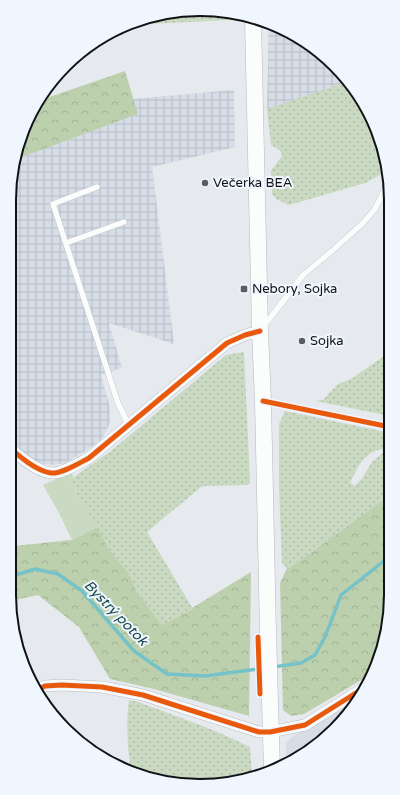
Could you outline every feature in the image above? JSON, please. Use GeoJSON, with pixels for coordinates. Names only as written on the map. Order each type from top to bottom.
{"type":"FeatureCollection","features":[{"type":"Feature","properties":{"kind":"main road"},"geometry":{"type":"LineString","coordinates":[[253,24],[272,764]]}},
{"type":"Feature","properties":{"kind":"street"},"geometry":{"type":"LineString","coordinates":[[16,454],[25,462],[52,473],[67,469],[89,458],[227,343],[245,335],[260,331]]}},
{"type":"Feature","properties":{"kind":"street"},"geometry":{"type":"LineString","coordinates":[[41,688],[45,686],[62,685],[102,688],[143,695],[259,732],[270,732],[305,725],[356,693]]}},
{"type":"Feature","properties":{"kind":"lane"},"geometry":{"type":"LineString","coordinates":[[97,187],[53,204],[118,403],[128,424]]}},
{"type":"Feature","properties":{"kind":"lane"},"geometry":{"type":"LineString","coordinates":[[260,331],[303,275],[363,223],[375,208],[384,191]]}},
{"type":"Feature","properties":{"kind":"lane"},"geometry":{"type":"LineString","coordinates":[[66,243],[124,222]]}},
{"type":"Feature","properties":{"kind":"shaded area"},"geometry":{"type":"Polygon","coordinates":[[[269,30],[292,41],[312,54],[330,70],[343,84],[267,109],[269,30]]]}},
{"type":"Feature","properties":{"kind":"shaded area"},"geometry":{"type":"Polygon","coordinates":[[[234,90],[235,147],[152,167],[174,344],[109,323],[122,368],[101,375],[109,404],[110,415],[110,423],[102,439],[89,449],[65,463],[53,465],[38,463],[25,456],[16,448],[16,188],[21,157],[138,114],[133,99],[234,90]]]}},
{"type":"Feature","properties":{"kind":"shaded area"},"geometry":{"type":"Polygon","coordinates":[[[349,703],[330,725],[312,741],[286,757],[286,743],[292,737],[349,703]]]}},
{"type":"Feature","properties":{"kind":"green space"},"geometry":{"type":"Polygon","coordinates":[[[188,16],[212,16],[232,19],[146,24],[188,16]]]}},
{"type":"Feature","properties":{"kind":"green space"},"geometry":{"type":"Polygon","coordinates":[[[125,71],[138,114],[21,157],[30,130],[47,98],[125,71]]]}},
{"type":"Feature","properties":{"kind":"green space"},"geometry":{"type":"Polygon","coordinates":[[[342,83],[353,98],[370,130],[378,152],[381,172],[380,175],[365,183],[289,205],[276,199],[272,194],[271,171],[282,154],[277,148],[271,145],[267,109],[342,83]]]}},
{"type":"Feature","properties":{"kind":"green space"},"geometry":{"type":"Polygon","coordinates":[[[244,352],[250,482],[248,485],[201,487],[147,532],[193,609],[162,625],[137,592],[128,572],[109,550],[76,492],[71,479],[111,451],[226,355],[244,352]]]}},
{"type":"Feature","properties":{"kind":"green space"},"geometry":{"type":"Polygon","coordinates":[[[384,356],[384,415],[316,401],[323,400],[338,384],[351,379],[384,356]]]}},
{"type":"Feature","properties":{"kind":"green space"},"geometry":{"type":"Polygon","coordinates":[[[285,411],[384,432],[384,452],[384,499],[291,567],[287,568],[282,563],[279,487],[279,424],[285,411]],[[382,449],[370,454],[362,461],[350,482],[354,486],[361,480],[372,462],[384,452],[382,449]]]}},
{"type":"Feature","properties":{"kind":"green space"},"geometry":{"type":"Polygon","coordinates":[[[72,472],[73,478],[71,479],[76,492],[97,527],[72,540],[43,485],[72,472]]]}},
{"type":"Feature","properties":{"kind":"green space"},"geometry":{"type":"Polygon","coordinates":[[[384,499],[384,607],[378,643],[370,665],[364,679],[304,714],[291,716],[283,710],[280,583],[287,568],[291,567],[384,499]]]}},
{"type":"Feature","properties":{"kind":"green space"},"geometry":{"type":"Polygon","coordinates":[[[97,527],[109,550],[128,572],[137,592],[162,625],[193,609],[192,608],[251,572],[249,716],[154,689],[110,679],[79,627],[38,595],[16,600],[16,546],[72,540],[97,527]]]}},
{"type":"Feature","properties":{"kind":"green space"},"geometry":{"type":"Polygon","coordinates":[[[129,700],[223,734],[250,747],[252,772],[212,779],[188,779],[152,773],[131,765],[127,735],[129,700]]]}},
{"type":"Feature","properties":{"kind":"waterway","name":"Bystrý potok"},"geometry":{"type":"LineString","coordinates":[[273,667],[301,663],[315,655],[325,637],[341,595],[384,561]]}},
{"type":"Feature","properties":{"kind":"waterway","name":"Bystrý potok"},"geometry":{"type":"LineString","coordinates":[[16,575],[35,569],[58,574],[82,591],[134,651],[167,674],[205,676],[265,668]]}},
{"type":"Feature","properties":{"kind":"cycle path"},"geometry":{"type":"LineString","coordinates":[[16,453],[28,463],[45,472],[55,473],[70,468],[89,458],[227,343],[245,335],[260,331]]}},
{"type":"Feature","properties":{"kind":"cycle path"},"geometry":{"type":"LineString","coordinates":[[263,401],[384,426]]}},
{"type":"Feature","properties":{"kind":"cycle path"},"geometry":{"type":"LineString","coordinates":[[258,637],[260,694]]}},
{"type":"Feature","properties":{"kind":"cycle path"},"geometry":{"type":"LineString","coordinates":[[41,688],[45,686],[62,685],[102,687],[143,695],[259,732],[270,732],[305,725],[355,693]]}},
{"type":"Feature","properties":{"kind":"place","name":"Večerka BEA"},"geometry":{"type":"Point","coordinates":[205,183]}},
{"type":"Feature","properties":{"kind":"place","name":"Nebory, Sojka"},"geometry":{"type":"Point","coordinates":[244,289]}},
{"type":"Feature","properties":{"kind":"place","name":"Sojka"},"geometry":{"type":"Point","coordinates":[302,341]}}]}
